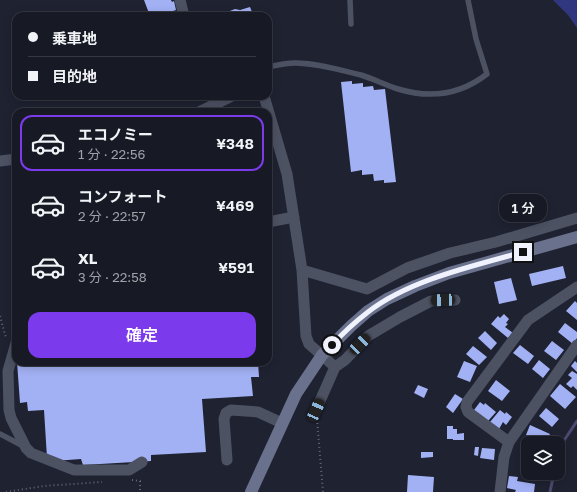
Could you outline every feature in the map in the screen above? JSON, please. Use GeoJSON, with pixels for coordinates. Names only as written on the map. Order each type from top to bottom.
{"type":"FeatureCollection","features":[{"type":"Feature","properties":{"kind":"street"},"geometry":{"type":"LineString","coordinates":[[180,0],[183,12]]}},
{"type":"Feature","properties":{"kind":"street"},"geometry":{"type":"LineString","coordinates":[[207,108],[224,100]]}},
{"type":"Feature","properties":{"kind":"street"},"geometry":{"type":"LineString","coordinates":[[272,123],[287,174],[294,217],[302,270],[306,336],[309,344],[335,367]]}},
{"type":"Feature","properties":{"kind":"street"},"geometry":{"type":"LineString","coordinates":[[0,161],[12,160]]}},
{"type":"Feature","properties":{"kind":"street"},"geometry":{"type":"LineString","coordinates":[[272,221],[294,217]]}},
{"type":"Feature","properties":{"kind":"street"},"geometry":{"type":"LineString","coordinates":[[302,270],[367,289],[407,268],[450,253],[496,242],[577,218]]}},
{"type":"Feature","properties":{"kind":"street"},"geometry":{"type":"LineString","coordinates":[[251,492],[296,394],[322,355],[368,311],[387,299],[449,273],[577,237]]}},
{"type":"Feature","properties":{"kind":"street"},"geometry":{"type":"LineString","coordinates":[[509,442],[468,412],[466,402],[528,320],[577,287]]}},
{"type":"Feature","properties":{"kind":"street"},"geometry":{"type":"LineString","coordinates":[[316,410],[335,367],[345,360],[368,336],[431,301],[455,300]]}},
{"type":"Feature","properties":{"kind":"street"},"geometry":{"type":"LineString","coordinates":[[500,492],[504,457],[509,442],[577,345]]}},
{"type":"Feature","properties":{"kind":"street"},"geometry":{"type":"LineString","coordinates":[[12,356],[8,371],[11,418],[26,448],[31,453],[74,470],[129,470],[142,462]]}},
{"type":"Feature","properties":{"kind":"street"},"geometry":{"type":"LineString","coordinates":[[227,460],[224,419],[226,413],[232,410],[258,412],[282,423]]}},
{"type":"Feature","properties":{"kind":"lane"},"geometry":{"type":"LineString","coordinates":[[350,0],[351,24]]}},
{"type":"Feature","properties":{"kind":"lane"},"geometry":{"type":"LineString","coordinates":[[272,66],[294,63],[306,64],[362,75],[398,89],[420,94],[429,95],[451,92],[481,79],[487,74],[476,39],[468,0]]}},
{"type":"Feature","properties":{"kind":"lane"},"geometry":{"type":"LineString","coordinates":[[0,434],[26,448]]}},
{"type":"Feature","properties":{"kind":"path"},"geometry":{"type":"LineString","coordinates":[[0,316],[12,356]]}},
{"type":"Feature","properties":{"kind":"path"},"geometry":{"type":"LineString","coordinates":[[316,410],[323,492]]}},
{"type":"Feature","properties":{"kind":"path"},"geometry":{"type":"LineString","coordinates":[[127,479],[140,481],[140,492]]}},
{"type":"Feature","properties":{"kind":"path"},"geometry":{"type":"LineString","coordinates":[[6,492],[44,486],[104,481]]}},
{"type":"Feature","properties":{"kind":"shaded area"},"geometry":{"type":"Polygon","coordinates":[[[553,0],[577,0],[577,28],[568,15],[553,0]]]}},
{"type":"Feature","properties":{"kind":"building"},"geometry":{"type":"Polygon","coordinates":[[[144,0],[174,1],[176,10],[170,12],[148,12],[144,0]]]}},
{"type":"Feature","properties":{"kind":"building"},"geometry":{"type":"Polygon","coordinates":[[[250,7],[252,12],[227,12],[235,9],[240,10],[250,7]]]}},
{"type":"Feature","properties":{"kind":"building"},"geometry":{"type":"Polygon","coordinates":[[[352,81],[352,84],[363,83],[363,87],[373,86],[374,90],[385,89],[396,182],[384,183],[384,180],[374,181],[373,174],[362,175],[362,170],[351,172],[341,82],[352,81]]]}},
{"type":"Feature","properties":{"kind":"building"},"geometry":{"type":"Polygon","coordinates":[[[563,266],[566,278],[532,286],[529,274],[563,266]]]}},
{"type":"Feature","properties":{"kind":"building"},"geometry":{"type":"Polygon","coordinates":[[[511,278],[517,300],[499,304],[494,282],[511,278]]]}},
{"type":"Feature","properties":{"kind":"building"},"geometry":{"type":"Polygon","coordinates":[[[575,301],[577,303],[577,320],[566,311],[575,301]]]}},
{"type":"Feature","properties":{"kind":"building"},"geometry":{"type":"Polygon","coordinates":[[[504,314],[509,319],[506,323],[508,324],[505,327],[513,333],[508,338],[491,324],[498,316],[500,318],[504,314]]]}},
{"type":"Feature","properties":{"kind":"building"},"geometry":{"type":"Polygon","coordinates":[[[565,323],[577,332],[577,338],[573,344],[558,332],[565,323]]]}},
{"type":"Feature","properties":{"kind":"building"},"geometry":{"type":"Polygon","coordinates":[[[485,331],[497,343],[491,350],[478,338],[485,331]]]}},
{"type":"Feature","properties":{"kind":"building"},"geometry":{"type":"Polygon","coordinates":[[[552,341],[564,350],[556,360],[544,351],[552,341]]]}},
{"type":"Feature","properties":{"kind":"building"},"geometry":{"type":"Polygon","coordinates":[[[520,345],[534,356],[528,364],[513,353],[520,345]]]}},
{"type":"Feature","properties":{"kind":"building"},"geometry":{"type":"Polygon","coordinates":[[[473,346],[487,357],[479,365],[466,354],[473,346]]]}},
{"type":"Feature","properties":{"kind":"building"},"geometry":{"type":"Polygon","coordinates":[[[539,360],[550,369],[543,378],[532,369],[539,360]]]}},
{"type":"Feature","properties":{"kind":"building"},"geometry":{"type":"Polygon","coordinates":[[[464,361],[477,366],[470,382],[457,377],[464,361]]]}},
{"type":"Feature","properties":{"kind":"building"},"geometry":{"type":"Polygon","coordinates":[[[575,361],[577,363],[577,372],[571,366],[575,361]]]}},
{"type":"Feature","properties":{"kind":"building"},"geometry":{"type":"Polygon","coordinates":[[[17,366],[258,366],[259,377],[251,377],[253,396],[202,399],[206,452],[151,455],[151,461],[83,465],[81,459],[54,461],[47,458],[44,410],[28,411],[27,402],[20,403],[17,366]]]}},
{"type":"Feature","properties":{"kind":"building"},"geometry":{"type":"Polygon","coordinates":[[[572,371],[577,374],[577,390],[573,386],[571,388],[566,384],[572,378],[568,375],[572,371]]]}},
{"type":"Feature","properties":{"kind":"building"},"geometry":{"type":"Polygon","coordinates":[[[496,380],[510,391],[502,401],[488,391],[496,380]]]}},
{"type":"Feature","properties":{"kind":"building"},"geometry":{"type":"Polygon","coordinates":[[[560,384],[576,397],[565,409],[550,396],[560,384]]]}},
{"type":"Feature","properties":{"kind":"building"},"geometry":{"type":"Polygon","coordinates":[[[418,385],[428,389],[424,398],[414,393],[418,385]]]}},
{"type":"Feature","properties":{"kind":"building"},"geometry":{"type":"Polygon","coordinates":[[[455,394],[463,399],[453,413],[446,407],[455,394]]]}},
{"type":"Feature","properties":{"kind":"building"},"geometry":{"type":"Polygon","coordinates":[[[480,402],[484,405],[485,403],[496,412],[488,421],[474,410],[480,402]]]}},
{"type":"Feature","properties":{"kind":"building"},"geometry":{"type":"Polygon","coordinates":[[[546,408],[559,419],[552,427],[539,416],[546,408]]]}},
{"type":"Feature","properties":{"kind":"building"},"geometry":{"type":"Polygon","coordinates":[[[500,410],[505,414],[506,412],[512,417],[506,425],[503,422],[499,429],[490,422],[500,410]]]}},
{"type":"Feature","properties":{"kind":"building"},"geometry":{"type":"Polygon","coordinates":[[[530,425],[550,434],[549,436],[526,435],[530,425]]]}},
{"type":"Feature","properties":{"kind":"building"},"geometry":{"type":"Polygon","coordinates":[[[447,426],[453,426],[453,429],[457,429],[457,434],[464,433],[464,440],[447,439],[447,426]]]}},
{"type":"Feature","properties":{"kind":"building"},"geometry":{"type":"Polygon","coordinates":[[[475,447],[479,447],[478,456],[474,455],[475,447]]]}},
{"type":"Feature","properties":{"kind":"building"},"geometry":{"type":"Polygon","coordinates":[[[482,448],[495,449],[494,460],[480,458],[482,448]]]}},
{"type":"Feature","properties":{"kind":"building"},"geometry":{"type":"Polygon","coordinates":[[[421,452],[433,452],[433,457],[421,458],[421,452]]]}},
{"type":"Feature","properties":{"kind":"building"},"geometry":{"type":"Polygon","coordinates":[[[408,475],[434,477],[433,492],[407,492],[408,475]]]}},
{"type":"Feature","properties":{"kind":"building"},"geometry":{"type":"Polygon","coordinates":[[[509,476],[518,477],[517,481],[535,484],[534,492],[515,492],[516,490],[507,488],[509,476]]]}},
{"type":"Feature","properties":{"kind":"waterway"},"geometry":{"type":"LineString","coordinates":[[565,439],[577,421]]}},
{"type":"Feature","properties":{"kind":"waterway"},"geometry":{"type":"LineString","coordinates":[[550,492],[553,480]]}},
{"type":"Feature","properties":{"kind":"route"},"geometry":{"type":"LineString","coordinates":[[332,345],[368,311],[387,299],[449,273],[523,252]]}}]}
